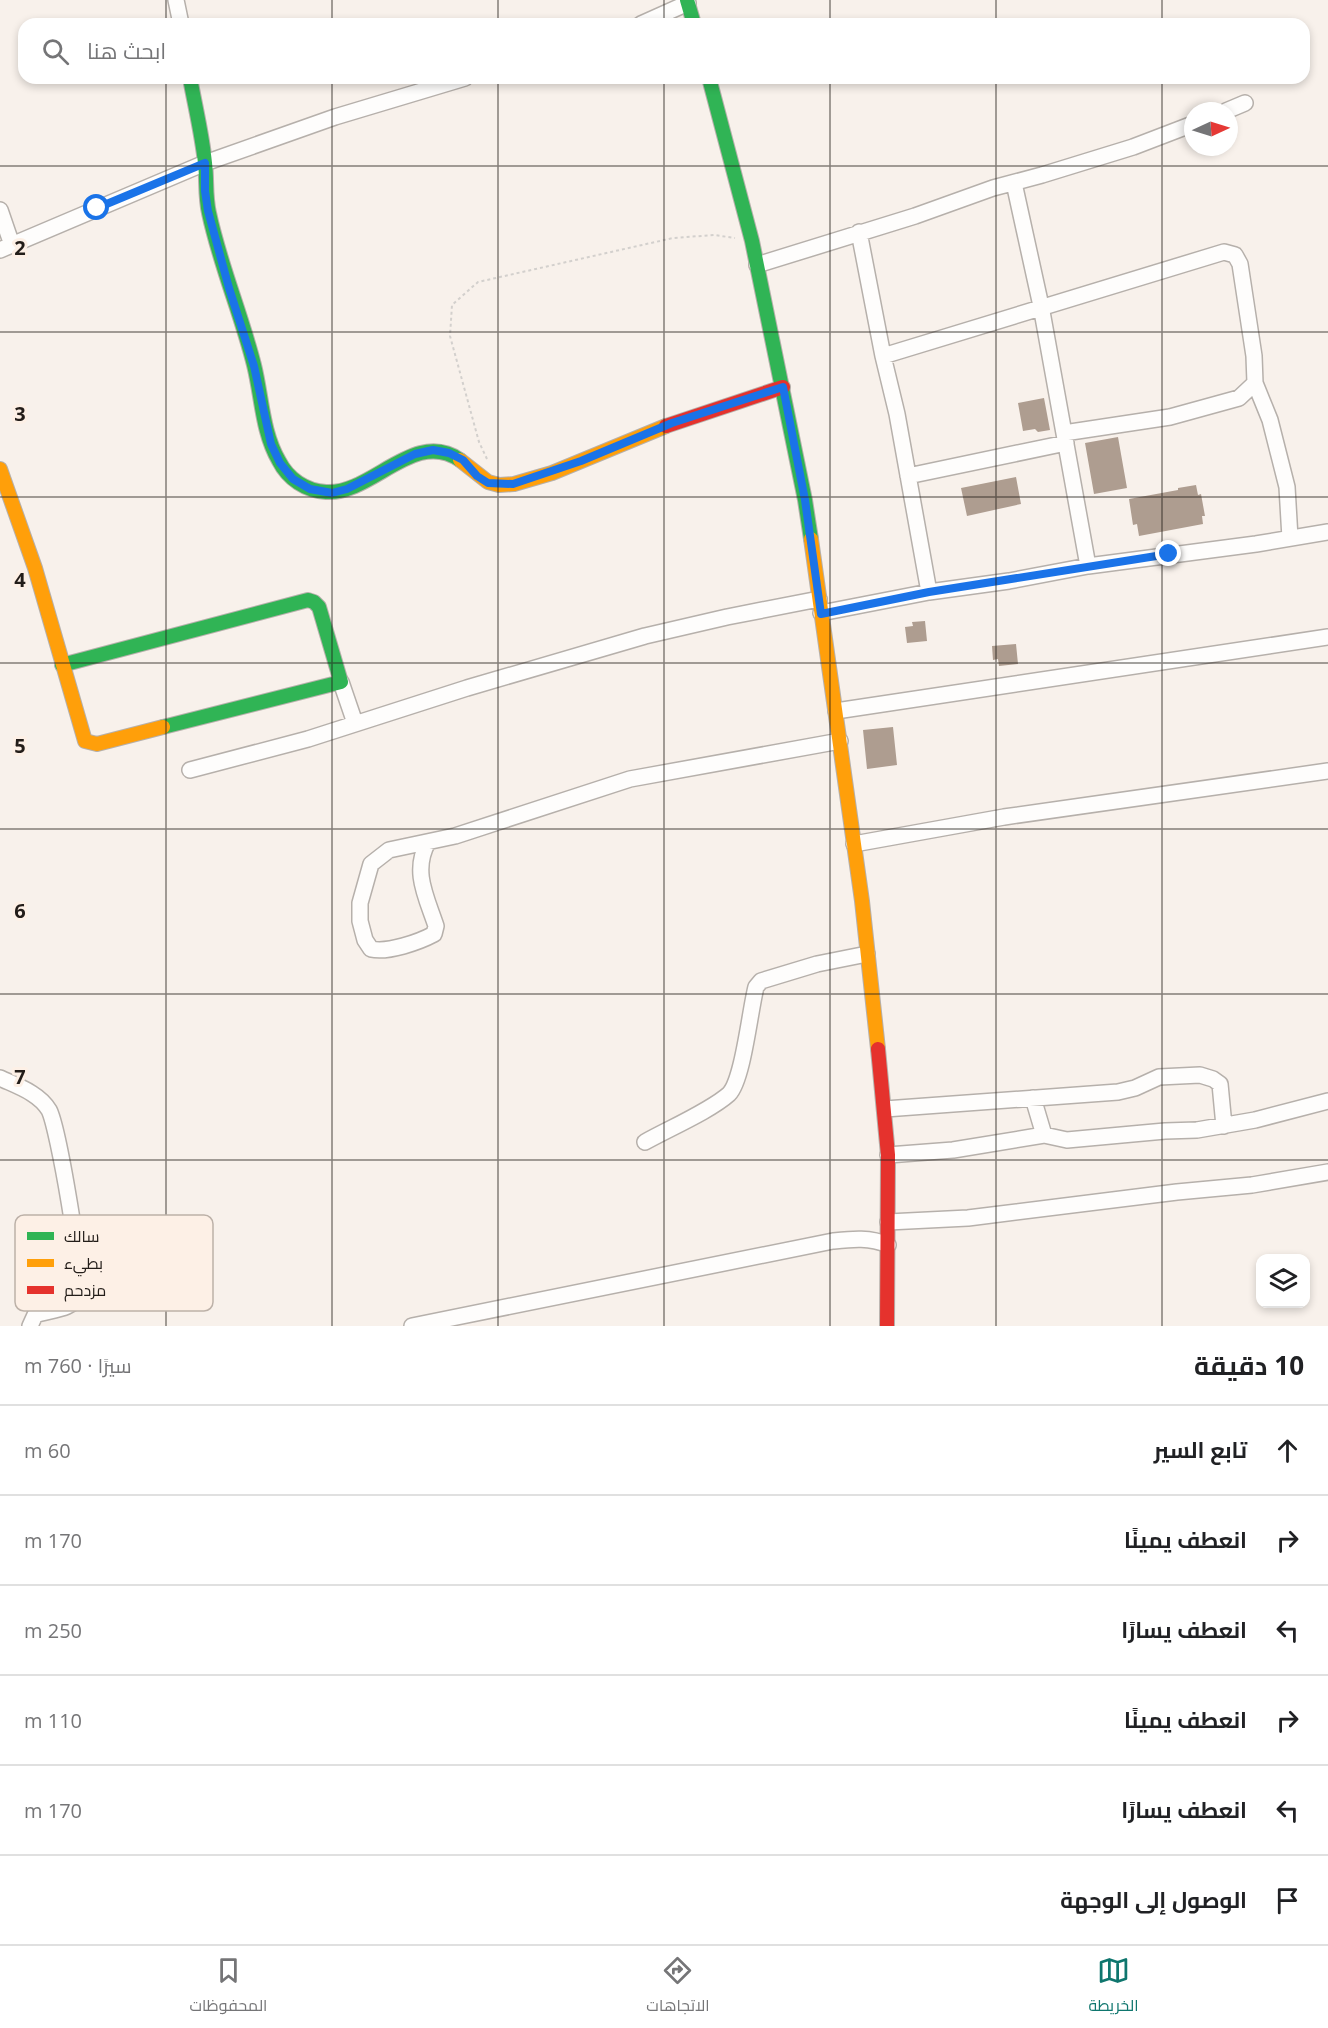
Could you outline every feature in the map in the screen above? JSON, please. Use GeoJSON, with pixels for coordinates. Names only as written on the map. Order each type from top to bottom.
{"type":"FeatureCollection","features":[{"type":"Feature","properties":{"kind":"street"},"geometry":{"type":"LineString","coordinates":[[176,0],[180,18]]}},
{"type":"Feature","properties":{"kind":"street"},"geometry":{"type":"LineString","coordinates":[[654,18],[688,2],[692,18]]}},
{"type":"Feature","properties":{"kind":"street"},"geometry":{"type":"LineString","coordinates":[[191,84],[205,163],[208,211],[254,366],[271,444],[280,463],[293,479],[310,489],[332,493],[347,489],[415,454],[433,450],[449,453],[463,460],[477,476],[488,483],[513,484],[571,465],[672,423],[783,387]]}},
{"type":"Feature","properties":{"kind":"street"},"geometry":{"type":"LineString","coordinates":[[0,210],[6,247],[205,163],[335,117],[445,84]]}},
{"type":"Feature","properties":{"kind":"street"},"geometry":{"type":"LineString","coordinates":[[711,84],[752,241],[783,387],[805,500],[836,711],[885,1109],[888,1155],[887,1326]]}},
{"type":"Feature","properties":{"kind":"street"},"geometry":{"type":"LineString","coordinates":[[1238,106],[1245,103]]}},
{"type":"Feature","properties":{"kind":"street"},"geometry":{"type":"LineString","coordinates":[[757,265],[915,216],[993,188],[1133,147],[1184,127]]}},
{"type":"Feature","properties":{"kind":"street"},"geometry":{"type":"LineString","coordinates":[[1014,183],[1041,306],[1088,566]]}},
{"type":"Feature","properties":{"kind":"street"},"geometry":{"type":"LineString","coordinates":[[859,232],[883,356],[897,414],[929,592]]}},
{"type":"Feature","properties":{"kind":"street"},"geometry":{"type":"LineString","coordinates":[[883,356],[1224,252],[1235,255],[1242,275],[1254,356],[1255,383],[1270,420],[1287,487],[1290,538]]}},
{"type":"Feature","properties":{"kind":"street"},"geometry":{"type":"LineString","coordinates":[[908,476],[1065,438],[1170,417],[1239,398],[1255,383]]}},
{"type":"Feature","properties":{"kind":"street"},"geometry":{"type":"LineString","coordinates":[[0,469],[35,568],[83,737],[90,744],[340,682]]}},
{"type":"Feature","properties":{"kind":"street"},"geometry":{"type":"LineString","coordinates":[[190,770],[308,739],[645,636],[727,617],[929,592],[1328,531]]}},
{"type":"Feature","properties":{"kind":"street"},"geometry":{"type":"LineString","coordinates":[[62,665],[308,600],[319,607],[340,682],[355,723]]}},
{"type":"Feature","properties":{"kind":"street"},"geometry":{"type":"LineString","coordinates":[[836,711],[1328,637]]}},
{"type":"Feature","properties":{"kind":"street"},"geometry":{"type":"LineString","coordinates":[[428,842],[419,864],[420,875],[436,926],[434,934],[421,941],[392,948],[371,949],[365,940],[360,921],[360,903],[371,864],[389,850],[455,836],[630,779],[840,741]]}},
{"type":"Feature","properties":{"kind":"street"},"geometry":{"type":"LineString","coordinates":[[854,844],[1004,817],[1328,771]]}},
{"type":"Feature","properties":{"kind":"street"},"geometry":{"type":"LineString","coordinates":[[645,1142],[701,1112],[729,1093],[740,1073],[753,999],[756,987],[761,981],[817,964],[867,954]]}},
{"type":"Feature","properties":{"kind":"street"},"geometry":{"type":"LineString","coordinates":[[885,1109],[1118,1092],[1135,1088],[1159,1077],[1200,1076],[1213,1078],[1220,1084],[1224,1126]]}},
{"type":"Feature","properties":{"kind":"street"},"geometry":{"type":"LineString","coordinates":[[0,1078],[40,1099],[48,1110],[57,1139],[70,1215]]}},
{"type":"Feature","properties":{"kind":"street"},"geometry":{"type":"LineString","coordinates":[[1033,1098],[1044,1135]]}},
{"type":"Feature","properties":{"kind":"street"},"geometry":{"type":"LineString","coordinates":[[888,1155],[953,1150],[1044,1135],[1067,1140],[1224,1126],[1328,1101]]}},
{"type":"Feature","properties":{"kind":"street"},"geometry":{"type":"LineString","coordinates":[[888,1222],[968,1218],[1252,1185],[1328,1172]]}},
{"type":"Feature","properties":{"kind":"street"},"geometry":{"type":"LineString","coordinates":[[412,1326],[832,1240],[857,1238],[877,1240],[888,1245]]}},
{"type":"Feature","properties":{"kind":"street"},"geometry":{"type":"LineString","coordinates":[[30,1326],[35,1315],[50,1311]]}},
{"type":"Feature","properties":{"kind":"path"},"geometry":{"type":"LineString","coordinates":[[489,463],[479,442],[450,336],[452,305],[478,282],[673,238],[714,235],[752,241]]}},
{"type":"Feature","properties":{"kind":"building"},"geometry":{"type":"Polygon","coordinates":[[[1044,398],[1050,430],[1023,431],[1018,403],[1044,398]]]}},
{"type":"Feature","properties":{"kind":"building"},"geometry":{"type":"Polygon","coordinates":[[[1118,437],[1127,488],[1094,494],[1085,443],[1118,437]]]}},
{"type":"Feature","properties":{"kind":"building"},"geometry":{"type":"Polygon","coordinates":[[[1016,477],[1021,504],[967,516],[961,488],[1016,477]]]}},
{"type":"Feature","properties":{"kind":"building"},"geometry":{"type":"Polygon","coordinates":[[[1196,485],[1198,495],[1201,494],[1205,516],[1202,516],[1203,524],[1139,536],[1137,524],[1133,525],[1129,499],[1196,485]]]}},
{"type":"Feature","properties":{"kind":"building"},"geometry":{"type":"Polygon","coordinates":[[[925,621],[927,641],[907,643],[905,627],[913,626],[912,622],[925,621]]]}},
{"type":"Feature","properties":{"kind":"building"},"geometry":{"type":"Polygon","coordinates":[[[1016,644],[1018,664],[999,666],[998,659],[993,660],[992,646],[1016,644]]]}},
{"type":"Feature","properties":{"kind":"building"},"geometry":{"type":"Polygon","coordinates":[[[893,727],[897,765],[867,769],[863,730],[893,727]]]}},
{"type":"Feature","properties":{"kind":"traffic: fast"},"geometry":{"type":"LineString","coordinates":[[687,0],[692,18]]}},
{"type":"Feature","properties":{"kind":"traffic: fast"},"geometry":{"type":"LineString","coordinates":[[191,84],[206,169],[209,213],[254,365],[269,438],[273,450],[287,473],[298,483],[326,492],[343,490],[360,484],[393,465],[426,452],[443,452],[460,460]]}},
{"type":"Feature","properties":{"kind":"traffic: fast"},"geometry":{"type":"LineString","coordinates":[[711,84],[752,241],[811,539]]}},
{"type":"Feature","properties":{"kind":"traffic: fast"},"geometry":{"type":"LineString","coordinates":[[62,665],[308,600],[319,607],[341,682],[163,727]]}},
{"type":"Feature","properties":{"kind":"traffic: slow"},"geometry":{"type":"LineString","coordinates":[[460,460],[488,482],[499,485],[514,484],[552,473],[666,426]]}},
{"type":"Feature","properties":{"kind":"traffic: slow"},"geometry":{"type":"LineString","coordinates":[[0,469],[35,568],[85,741],[97,744],[163,727]]}},
{"type":"Feature","properties":{"kind":"traffic: slow"},"geometry":{"type":"LineString","coordinates":[[811,539],[862,901],[878,1049]]}},
{"type":"Feature","properties":{"kind":"traffic: jam"},"geometry":{"type":"LineString","coordinates":[[666,426],[783,387]]}},
{"type":"Feature","properties":{"kind":"traffic: jam"},"geometry":{"type":"LineString","coordinates":[[878,1049],[888,1155],[887,1326]]}},
{"type":"Feature","properties":{"kind":"route"},"geometry":{"type":"LineString","coordinates":[[97,208],[205,163],[208,211],[254,366],[271,444],[280,463],[293,479],[310,489],[332,493],[347,489],[395,463],[415,454],[433,450],[449,453],[463,460],[477,476],[488,483],[513,484],[581,461],[672,423],[783,387],[805,500],[821,614],[929,592],[1169,554]]}}]}
